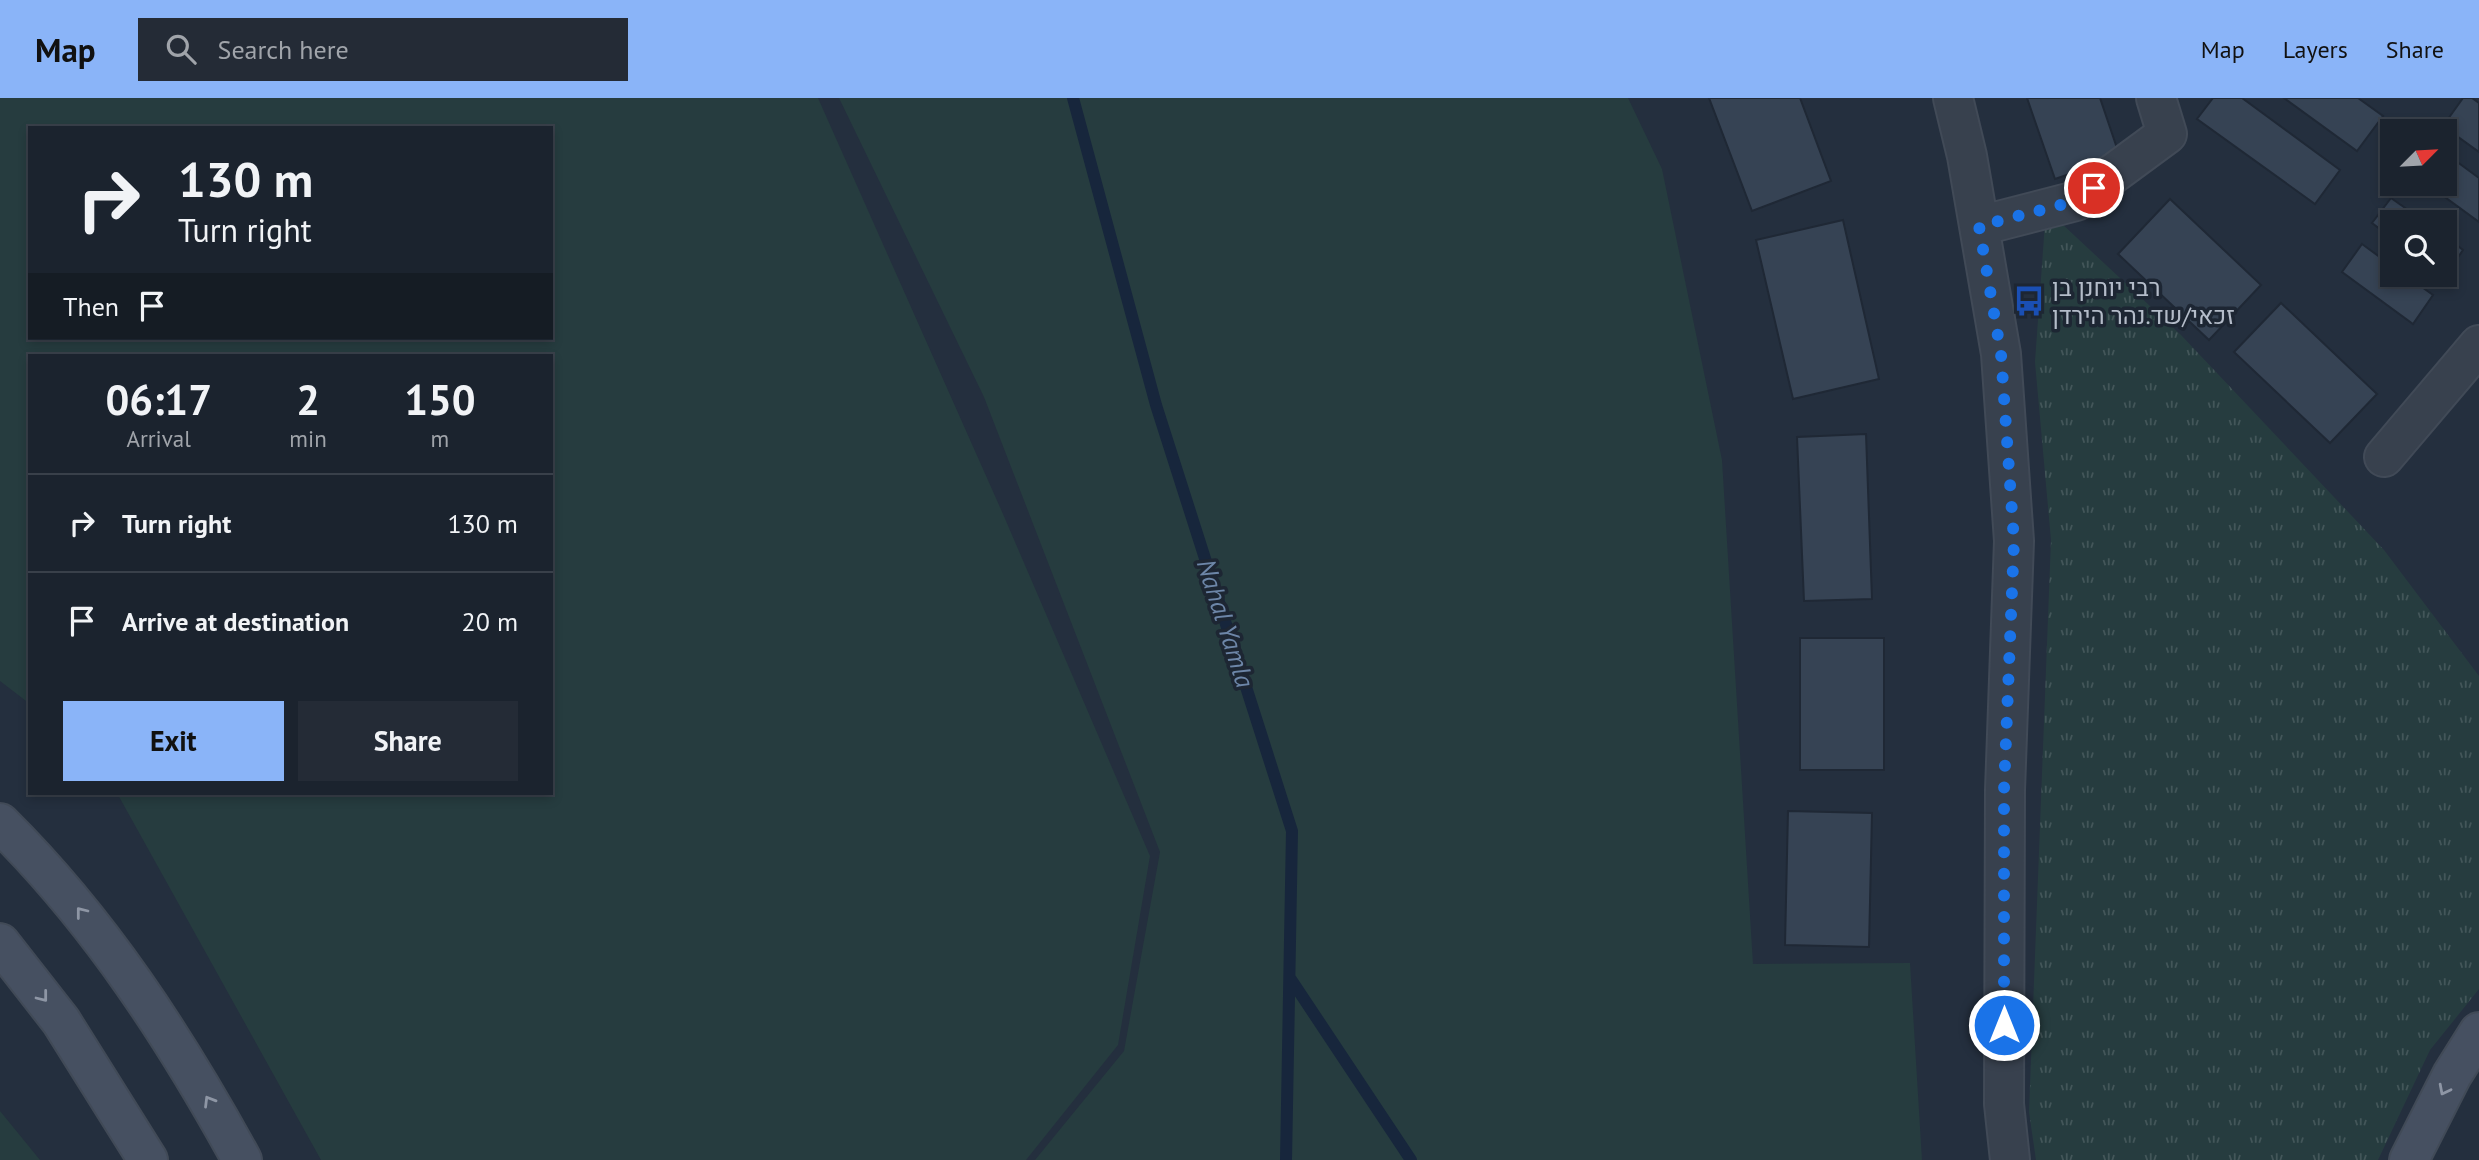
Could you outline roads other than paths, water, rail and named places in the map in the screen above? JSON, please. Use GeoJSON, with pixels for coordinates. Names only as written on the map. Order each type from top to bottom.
{"type":"FeatureCollection","features":[{"type":"Feature","properties":{"kind":"main road"},"geometry":{"type":"LineString","coordinates":[[0,823],[73,902],[128,973],[170,1034],[242,1160]]}},
{"type":"Feature","properties":{"kind":"main road"},"geometry":{"type":"LineString","coordinates":[[0,943],[61,1021],[148,1160]]}},
{"type":"Feature","properties":{"kind":"main road"},"geometry":{"type":"LineString","coordinates":[[2409,1160],[2452,1074],[2479,1032]]}},
{"type":"Feature","properties":{"kind":"street"},"geometry":{"type":"LineString","coordinates":[[1953,98],[2001,354],[2014,541],[2004,790],[2004,1104],[2010,1160]]}},
{"type":"Feature","properties":{"kind":"street"},"geometry":{"type":"LineString","coordinates":[[1979,226],[2076,201],[2167,134],[2157,98]]}},
{"type":"Feature","properties":{"kind":"street"},"geometry":{"type":"LineString","coordinates":[[2384,457],[2479,345]]}},
{"type":"Feature","properties":{"kind":"waterway","name":"Nahal Yamla"},"geometry":{"type":"LineString","coordinates":[[1073,98],[1156,405],[1292,831],[1286,1160]]}},
{"type":"Feature","properties":{"kind":"waterway"},"geometry":{"type":"LineString","coordinates":[[1290,978],[1411,1160]]}},
{"type":"Feature","properties":{"kind":"place","name":"רבי יוחנן בן זכאי/שד.נהר הירדן"},"geometry":{"type":"Point","coordinates":[2029,301]}}]}
